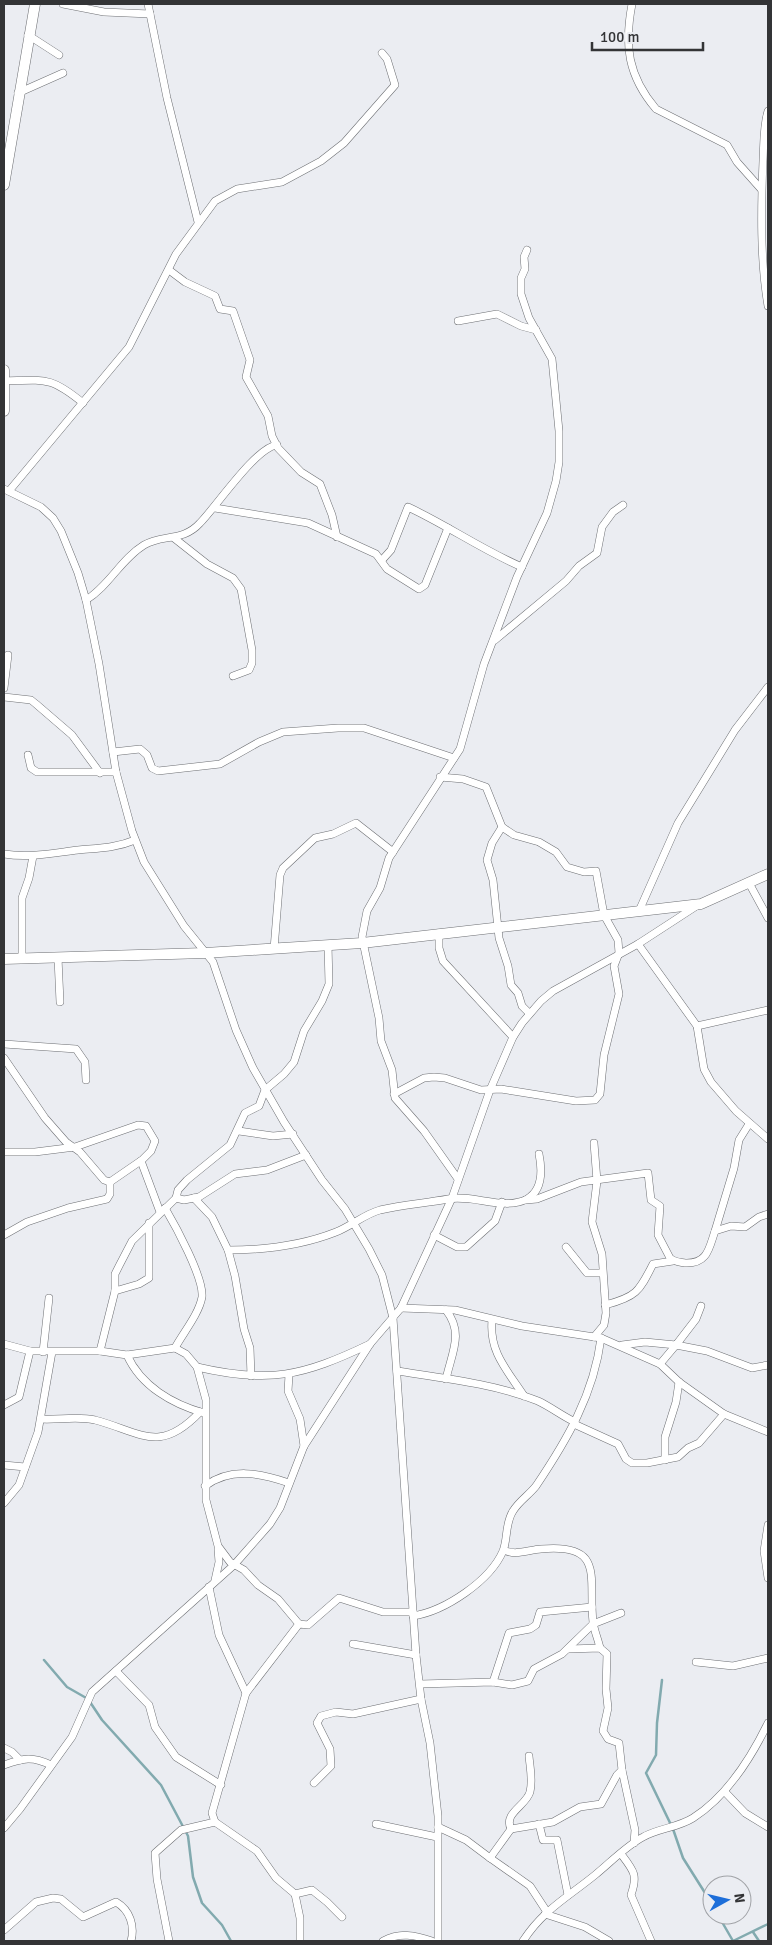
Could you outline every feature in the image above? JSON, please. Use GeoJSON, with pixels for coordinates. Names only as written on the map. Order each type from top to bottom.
{"type":"FeatureCollection","features":[{"type":"Feature","properties":{"kind":"street"},"geometry":{"type":"LineString","coordinates":[[4,184],[18,93],[35,4]]}},
{"type":"Feature","properties":{"kind":"street"},"geometry":{"type":"LineString","coordinates":[[63,4],[104,12],[150,14]]}},
{"type":"Feature","properties":{"kind":"street"},"geometry":{"type":"LineString","coordinates":[[148,4],[167,98],[198,222]]}},
{"type":"Feature","properties":{"kind":"street"},"geometry":{"type":"LineString","coordinates":[[632,4],[628,60],[635,77],[649,101],[656,109],[727,145],[737,162],[761,189]]}},
{"type":"Feature","properties":{"kind":"street"},"geometry":{"type":"LineString","coordinates":[[28,35],[59,55]]}},
{"type":"Feature","properties":{"kind":"street"},"geometry":{"type":"LineString","coordinates":[[382,53],[387,59],[394,85],[340,147],[316,164],[287,180],[265,186],[237,189],[224,194],[214,201],[183,243],[129,347],[84,403],[6,490],[41,507],[53,518],[61,531],[78,572],[86,600],[116,772],[144,862],[213,962],[236,1030],[265,1090],[369,1249],[382,1275],[393,1318],[416,1655],[421,1699],[431,1752],[438,1827],[438,1941]]}},
{"type":"Feature","properties":{"kind":"street"},"geometry":{"type":"LineString","coordinates":[[18,93],[63,73]]}},
{"type":"Feature","properties":{"kind":"street"},"geometry":{"type":"LineString","coordinates":[[768,111],[764,132],[761,189],[764,275],[768,306]]}},
{"type":"Feature","properties":{"kind":"street"},"geometry":{"type":"LineString","coordinates":[[458,1179],[424,1131],[398,1103],[394,1094],[392,1070],[381,1041],[379,1018],[362,943],[367,911],[380,888],[393,852],[408,833],[462,742],[479,679],[522,567],[547,513],[560,462],[552,359],[527,313],[521,294],[521,278],[525,269],[524,257],[527,250]]}},
{"type":"Feature","properties":{"kind":"street"},"geometry":{"type":"LineString","coordinates":[[169,270],[185,282],[213,294],[220,309],[233,311],[250,360],[247,380],[255,390],[268,416],[272,436],[277,445],[299,470],[320,484],[332,515],[337,538]]}},
{"type":"Feature","properties":{"kind":"street"},"geometry":{"type":"LineString","coordinates":[[458,321],[497,314],[521,326],[536,330]]}},
{"type":"Feature","properties":{"kind":"street"},"geometry":{"type":"LineString","coordinates":[[4,370],[4,411]]}},
{"type":"Feature","properties":{"kind":"street"},"geometry":{"type":"LineString","coordinates":[[4,381],[40,379],[51,381],[84,403]]}},
{"type":"Feature","properties":{"kind":"street"},"geometry":{"type":"LineString","coordinates":[[86,600],[101,590],[121,566],[141,547],[152,541],[174,538],[194,529],[215,508],[243,471],[270,446],[277,445]]}},
{"type":"Feature","properties":{"kind":"street"},"geometry":{"type":"LineString","coordinates":[[495,640],[566,582],[578,566],[597,553],[602,527],[613,512],[623,505]]}},
{"type":"Feature","properties":{"kind":"street"},"geometry":{"type":"LineString","coordinates":[[382,560],[391,550],[408,507],[448,528],[478,547],[522,567]]}},
{"type":"Feature","properties":{"kind":"street"},"geometry":{"type":"LineString","coordinates":[[215,508],[308,523],[337,538],[376,554],[387,569],[415,588],[423,588],[448,528]]}},
{"type":"Feature","properties":{"kind":"street"},"geometry":{"type":"LineString","coordinates":[[174,538],[207,564],[232,578],[243,594],[251,641],[252,663],[249,670],[233,676]]}},
{"type":"Feature","properties":{"kind":"street"},"geometry":{"type":"LineString","coordinates":[[4,688],[8,655]]}},
{"type":"Feature","properties":{"kind":"street"},"geometry":{"type":"LineString","coordinates":[[639,911],[678,823],[735,730],[768,686]]}},
{"type":"Feature","properties":{"kind":"street"},"geometry":{"type":"LineString","coordinates":[[4,697],[30,700],[36,704],[72,736],[100,773]]}},
{"type":"Feature","properties":{"kind":"street"},"geometry":{"type":"LineString","coordinates":[[113,752],[140,749],[147,756],[152,768],[158,771],[220,764],[259,742],[283,732],[364,728],[454,758]]}},
{"type":"Feature","properties":{"kind":"street"},"geometry":{"type":"LineString","coordinates":[[28,755],[31,768],[37,772],[116,772]]}},
{"type":"Feature","properties":{"kind":"street"},"geometry":{"type":"LineString","coordinates":[[394,1094],[429,1077],[445,1078],[481,1090],[501,1089],[585,1102],[598,1097],[607,1041],[619,999],[614,962],[619,953],[615,932],[604,915],[596,871],[584,872],[567,867],[556,852],[539,842],[514,835],[502,827],[486,787],[463,779],[440,777]]}},
{"type":"Feature","properties":{"kind":"street"},"geometry":{"type":"LineString","coordinates":[[274,949],[280,875],[283,868],[309,842],[356,823],[393,852]]}},
{"type":"Feature","properties":{"kind":"street"},"geometry":{"type":"LineString","coordinates":[[502,827],[492,843],[487,860],[494,880],[498,927],[511,985],[518,993],[522,1006],[529,1013]]}},
{"type":"Feature","properties":{"kind":"street"},"geometry":{"type":"LineString","coordinates":[[4,854],[33,856],[106,848],[136,840]]}},
{"type":"Feature","properties":{"kind":"street"},"geometry":{"type":"LineString","coordinates":[[22,959],[22,898],[30,875],[33,856]]}},
{"type":"Feature","properties":{"kind":"street"},"geometry":{"type":"LineString","coordinates":[[4,1828],[72,1737],[92,1692],[234,1565],[270,1524],[280,1508],[304,1446],[370,1344],[401,1308],[452,1198],[490,1090],[513,1037],[529,1013],[553,991],[638,944],[701,904],[768,874]]}},
{"type":"Feature","properties":{"kind":"street"},"geometry":{"type":"LineString","coordinates":[[749,883],[768,918]]}},
{"type":"Feature","properties":{"kind":"street"},"geometry":{"type":"LineString","coordinates":[[4,959],[205,953],[362,943],[701,904]]}},
{"type":"Feature","properties":{"kind":"street"},"geometry":{"type":"LineString","coordinates":[[439,934],[439,948],[443,961],[513,1037]]}},
{"type":"Feature","properties":{"kind":"street"},"geometry":{"type":"LineString","coordinates":[[638,944],[697,1026],[706,1073],[718,1091],[749,1124],[768,1139]]}},
{"type":"Feature","properties":{"kind":"street"},"geometry":{"type":"LineString","coordinates":[[100,1351],[115,1291],[118,1266],[132,1241],[176,1198],[183,1185],[230,1145],[238,1131],[243,1116],[248,1111],[259,1106],[265,1090],[284,1074],[294,1062],[304,1031],[326,992],[330,974],[328,945]]}},
{"type":"Feature","properties":{"kind":"street"},"geometry":{"type":"LineString","coordinates":[[58,958],[60,1002]]}},
{"type":"Feature","properties":{"kind":"street"},"geometry":{"type":"LineString","coordinates":[[697,1026],[768,1010]]}},
{"type":"Feature","properties":{"kind":"street"},"geometry":{"type":"LineString","coordinates":[[4,1044],[76,1049],[85,1062],[86,1080]]}},
{"type":"Feature","properties":{"kind":"street"},"geometry":{"type":"LineString","coordinates":[[4,1058],[45,1118],[104,1180],[110,1182]]}},
{"type":"Feature","properties":{"kind":"street"},"geometry":{"type":"LineString","coordinates":[[4,1152],[24,1150],[35,1152],[75,1148],[143,1124],[149,1129],[155,1144],[141,1161],[110,1182]]}},
{"type":"Feature","properties":{"kind":"street"},"geometry":{"type":"LineString","coordinates":[[605,1305],[622,1302],[635,1294],[653,1264],[673,1261],[690,1263],[706,1258],[734,1168],[739,1140],[749,1124]]}},
{"type":"Feature","properties":{"kind":"street"},"geometry":{"type":"LineString","coordinates":[[238,1131],[273,1136],[292,1134]]}},
{"type":"Feature","properties":{"kind":"street"},"geometry":{"type":"LineString","coordinates":[[218,1546],[234,1565],[278,1599],[299,1624],[308,1626],[340,1598],[383,1612],[413,1614],[434,1611],[464,1593],[484,1577],[504,1550],[511,1513],[535,1487],[581,1413],[596,1366],[597,1337],[604,1325],[605,1305],[602,1254],[592,1222],[597,1181],[594,1143]]}},
{"type":"Feature","properties":{"kind":"street"},"geometry":{"type":"LineString","coordinates":[[523,1200],[529,1198],[541,1177],[539,1154]]}},
{"type":"Feature","properties":{"kind":"street"},"geometry":{"type":"LineString","coordinates":[[176,1198],[194,1198],[207,1193],[235,1174],[267,1170],[306,1155]]}},
{"type":"Feature","properties":{"kind":"street"},"geometry":{"type":"LineString","coordinates":[[141,1161],[163,1210],[186,1247],[202,1292],[197,1311],[175,1348]]}},
{"type":"Feature","properties":{"kind":"street"},"geometry":{"type":"LineString","coordinates":[[228,1250],[310,1241],[353,1224],[381,1210],[452,1198],[502,1202],[537,1200],[581,1182],[646,1172],[650,1174],[651,1200],[660,1206],[658,1235],[673,1261]]}},
{"type":"Feature","properties":{"kind":"street"},"geometry":{"type":"LineString","coordinates":[[4,1235],[27,1222],[68,1208],[107,1199],[110,1194],[110,1182]]}},
{"type":"Feature","properties":{"kind":"street"},"geometry":{"type":"LineString","coordinates":[[194,1198],[212,1217],[228,1250],[235,1276],[244,1329],[250,1348],[251,1376]]}},
{"type":"Feature","properties":{"kind":"street"},"geometry":{"type":"LineString","coordinates":[[434,1235],[457,1247],[466,1248],[495,1221],[502,1202]]}},
{"type":"Feature","properties":{"kind":"street"},"geometry":{"type":"LineString","coordinates":[[715,1231],[731,1226],[745,1227],[759,1217],[768,1214]]}},
{"type":"Feature","properties":{"kind":"street"},"geometry":{"type":"LineString","coordinates":[[759,1217],[768,1219]]}},
{"type":"Feature","properties":{"kind":"street"},"geometry":{"type":"LineString","coordinates":[[115,1291],[139,1284],[150,1276],[149,1223]]}},
{"type":"Feature","properties":{"kind":"street"},"geometry":{"type":"LineString","coordinates":[[566,1247],[588,1273],[602,1273]]}},
{"type":"Feature","properties":{"kind":"street"},"geometry":{"type":"LineString","coordinates":[[42,1352],[49,1298]]}},
{"type":"Feature","properties":{"kind":"street"},"geometry":{"type":"LineString","coordinates":[[660,1364],[696,1319],[701,1306]]}},
{"type":"Feature","properties":{"kind":"street"},"geometry":{"type":"LineString","coordinates":[[401,1308],[446,1310],[492,1320],[597,1337],[622,1345],[660,1364],[679,1382],[724,1414],[768,1432]]}},
{"type":"Feature","properties":{"kind":"street"},"geometry":{"type":"LineString","coordinates":[[446,1310],[454,1320],[456,1332],[446,1378]]}},
{"type":"Feature","properties":{"kind":"street"},"geometry":{"type":"LineString","coordinates":[[492,1320],[491,1338],[495,1351],[524,1396]]}},
{"type":"Feature","properties":{"kind":"street"},"geometry":{"type":"LineString","coordinates":[[622,1345],[645,1342],[676,1345],[707,1351],[752,1368],[768,1365]]}},
{"type":"Feature","properties":{"kind":"street"},"geometry":{"type":"LineString","coordinates":[[4,1344],[42,1352],[100,1351],[127,1355],[175,1348],[186,1354],[196,1367],[205,1393],[203,1413],[208,1440],[205,1486],[218,1546],[215,1581]]}},
{"type":"Feature","properties":{"kind":"street"},"geometry":{"type":"LineString","coordinates":[[196,1367],[251,1376],[289,1375],[338,1358],[370,1344]]}},
{"type":"Feature","properties":{"kind":"street"},"geometry":{"type":"LineString","coordinates":[[4,1405],[18,1397],[30,1351]]}},
{"type":"Feature","properties":{"kind":"street"},"geometry":{"type":"LineString","coordinates":[[4,1503],[19,1485],[41,1419],[52,1352]]}},
{"type":"Feature","properties":{"kind":"street"},"geometry":{"type":"LineString","coordinates":[[127,1355],[140,1375],[159,1392],[177,1404],[203,1413]]}},
{"type":"Feature","properties":{"kind":"street"},"geometry":{"type":"LineString","coordinates":[[397,1371],[446,1378],[524,1396],[544,1404],[574,1423],[618,1444],[626,1458],[632,1463],[678,1457],[688,1448],[699,1443],[724,1414]]}},
{"type":"Feature","properties":{"kind":"street"},"geometry":{"type":"LineString","coordinates":[[289,1375],[288,1391],[300,1419],[304,1446]]}},
{"type":"Feature","properties":{"kind":"street"},"geometry":{"type":"LineString","coordinates":[[665,1460],[665,1436],[676,1402],[679,1382]]}},
{"type":"Feature","properties":{"kind":"street"},"geometry":{"type":"LineString","coordinates":[[41,1419],[87,1419],[155,1439],[185,1426],[203,1413]]}},
{"type":"Feature","properties":{"kind":"street"},"geometry":{"type":"LineString","coordinates":[[4,1465],[25,1467]]}},
{"type":"Feature","properties":{"kind":"street"},"geometry":{"type":"LineString","coordinates":[[205,1486],[214,1479],[231,1473],[248,1473],[289,1483]]}},
{"type":"Feature","properties":{"kind":"street"},"geometry":{"type":"LineString","coordinates":[[768,1525],[764,1551],[768,1578]]}},
{"type":"Feature","properties":{"kind":"street"},"geometry":{"type":"LineString","coordinates":[[504,1550],[512,1554],[558,1548],[572,1549],[582,1554],[588,1562],[591,1572],[593,1624],[600,1648],[607,1654],[606,1689],[608,1708],[602,1731],[608,1739],[619,1743],[622,1770],[635,1830],[634,1843]]}},
{"type":"Feature","properties":{"kind":"street"},"geometry":{"type":"LineString","coordinates":[[210,1587],[219,1635],[246,1693]]}},
{"type":"Feature","properties":{"kind":"street"},"geometry":{"type":"LineString","coordinates":[[493,1682],[508,1632],[530,1629],[536,1625],[540,1612],[592,1607]]}},
{"type":"Feature","properties":{"kind":"street"},"geometry":{"type":"LineString","coordinates":[[420,1684],[493,1682],[521,1684],[528,1681],[534,1670],[569,1649],[593,1624],[621,1613]]}},
{"type":"Feature","properties":{"kind":"street"},"geometry":{"type":"LineString","coordinates":[[299,1624],[246,1693],[212,1813],[215,1822],[257,1851],[276,1878],[295,1894],[300,1918],[300,1941]]}},
{"type":"Feature","properties":{"kind":"street"},"geometry":{"type":"LineString","coordinates":[[353,1644],[416,1655]]}},
{"type":"Feature","properties":{"kind":"street"},"geometry":{"type":"LineString","coordinates":[[569,1649],[600,1648]]}},
{"type":"Feature","properties":{"kind":"street"},"geometry":{"type":"LineString","coordinates":[[696,1662],[733,1666],[768,1658]]}},
{"type":"Feature","properties":{"kind":"street"},"geometry":{"type":"LineString","coordinates":[[116,1671],[150,1704],[155,1726],[176,1757],[221,1785]]}},
{"type":"Feature","properties":{"kind":"street"},"geometry":{"type":"LineString","coordinates":[[314,1783],[331,1766],[330,1749],[317,1723],[321,1716],[336,1712],[353,1714],[421,1699]]}},
{"type":"Feature","properties":{"kind":"street"},"geometry":{"type":"LineString","coordinates":[[523,1941],[546,1913],[634,1843],[650,1834],[687,1822],[724,1792],[768,1723]]}},
{"type":"Feature","properties":{"kind":"street"},"geometry":{"type":"LineString","coordinates":[[4,1748],[12,1752],[20,1760]]}},
{"type":"Feature","properties":{"kind":"street"},"geometry":{"type":"LineString","coordinates":[[511,1829],[509,1824],[512,1814],[527,1800],[530,1793],[532,1776],[529,1756]]}},
{"type":"Feature","properties":{"kind":"street"},"geometry":{"type":"LineString","coordinates":[[4,1765],[20,1760],[38,1758],[51,1765]]}},
{"type":"Feature","properties":{"kind":"street"},"geometry":{"type":"LineString","coordinates":[[490,1858],[511,1829],[562,1819],[580,1807],[602,1804],[617,1775],[622,1770]]}},
{"type":"Feature","properties":{"kind":"street"},"geometry":{"type":"LineString","coordinates":[[724,1792],[745,1813],[768,1827]]}},
{"type":"Feature","properties":{"kind":"street"},"geometry":{"type":"LineString","coordinates":[[170,1941],[155,1853],[180,1830],[215,1822]]}},
{"type":"Feature","properties":{"kind":"street"},"geometry":{"type":"LineString","coordinates":[[376,1824],[437,1837]]}},
{"type":"Feature","properties":{"kind":"street"},"geometry":{"type":"LineString","coordinates":[[539,1824],[543,1840],[557,1840],[568,1895]]}},
{"type":"Feature","properties":{"kind":"street"},"geometry":{"type":"LineString","coordinates":[[438,1827],[466,1840],[530,1886],[546,1913],[585,1927],[609,1941]]}},
{"type":"Feature","properties":{"kind":"street"},"geometry":{"type":"LineString","coordinates":[[621,1854],[634,1874],[636,1885],[631,1895],[651,1941]]}},
{"type":"Feature","properties":{"kind":"street"},"geometry":{"type":"LineString","coordinates":[[295,1894],[312,1890],[328,1902],[342,1917]]}},
{"type":"Feature","properties":{"kind":"street"},"geometry":{"type":"LineString","coordinates":[[4,1930],[41,1900],[61,1899],[82,1917],[116,1902],[127,1911],[132,1924],[131,1941]]}},
{"type":"Feature","properties":{"kind":"street"},"geometry":{"type":"LineString","coordinates":[[383,1941],[398,1935],[407,1935],[432,1941]]}},
{"type":"Feature","properties":{"kind":"waterway"},"geometry":{"type":"LineString","coordinates":[[44,1660],[67,1687],[88,1699],[102,1720],[161,1785],[188,1836],[193,1877],[202,1903],[222,1925],[231,1941]]}},
{"type":"Feature","properties":{"kind":"waterway"},"geometry":{"type":"LineString","coordinates":[[662,1680],[657,1723],[656,1755],[646,1773],[673,1829],[683,1858],[702,1888]]}},
{"type":"Feature","properties":{"kind":"waterway"},"geometry":{"type":"LineString","coordinates":[[733,1941],[768,1924]]}},
{"type":"Feature","properties":{"kind":"waterway"},"geometry":{"type":"LineString","coordinates":[[724,1925],[733,1941]]}},
{"type":"Feature","properties":{"kind":"waterway"},"geometry":{"type":"LineString","coordinates":[[753,1932],[759,1941]]}}]}
